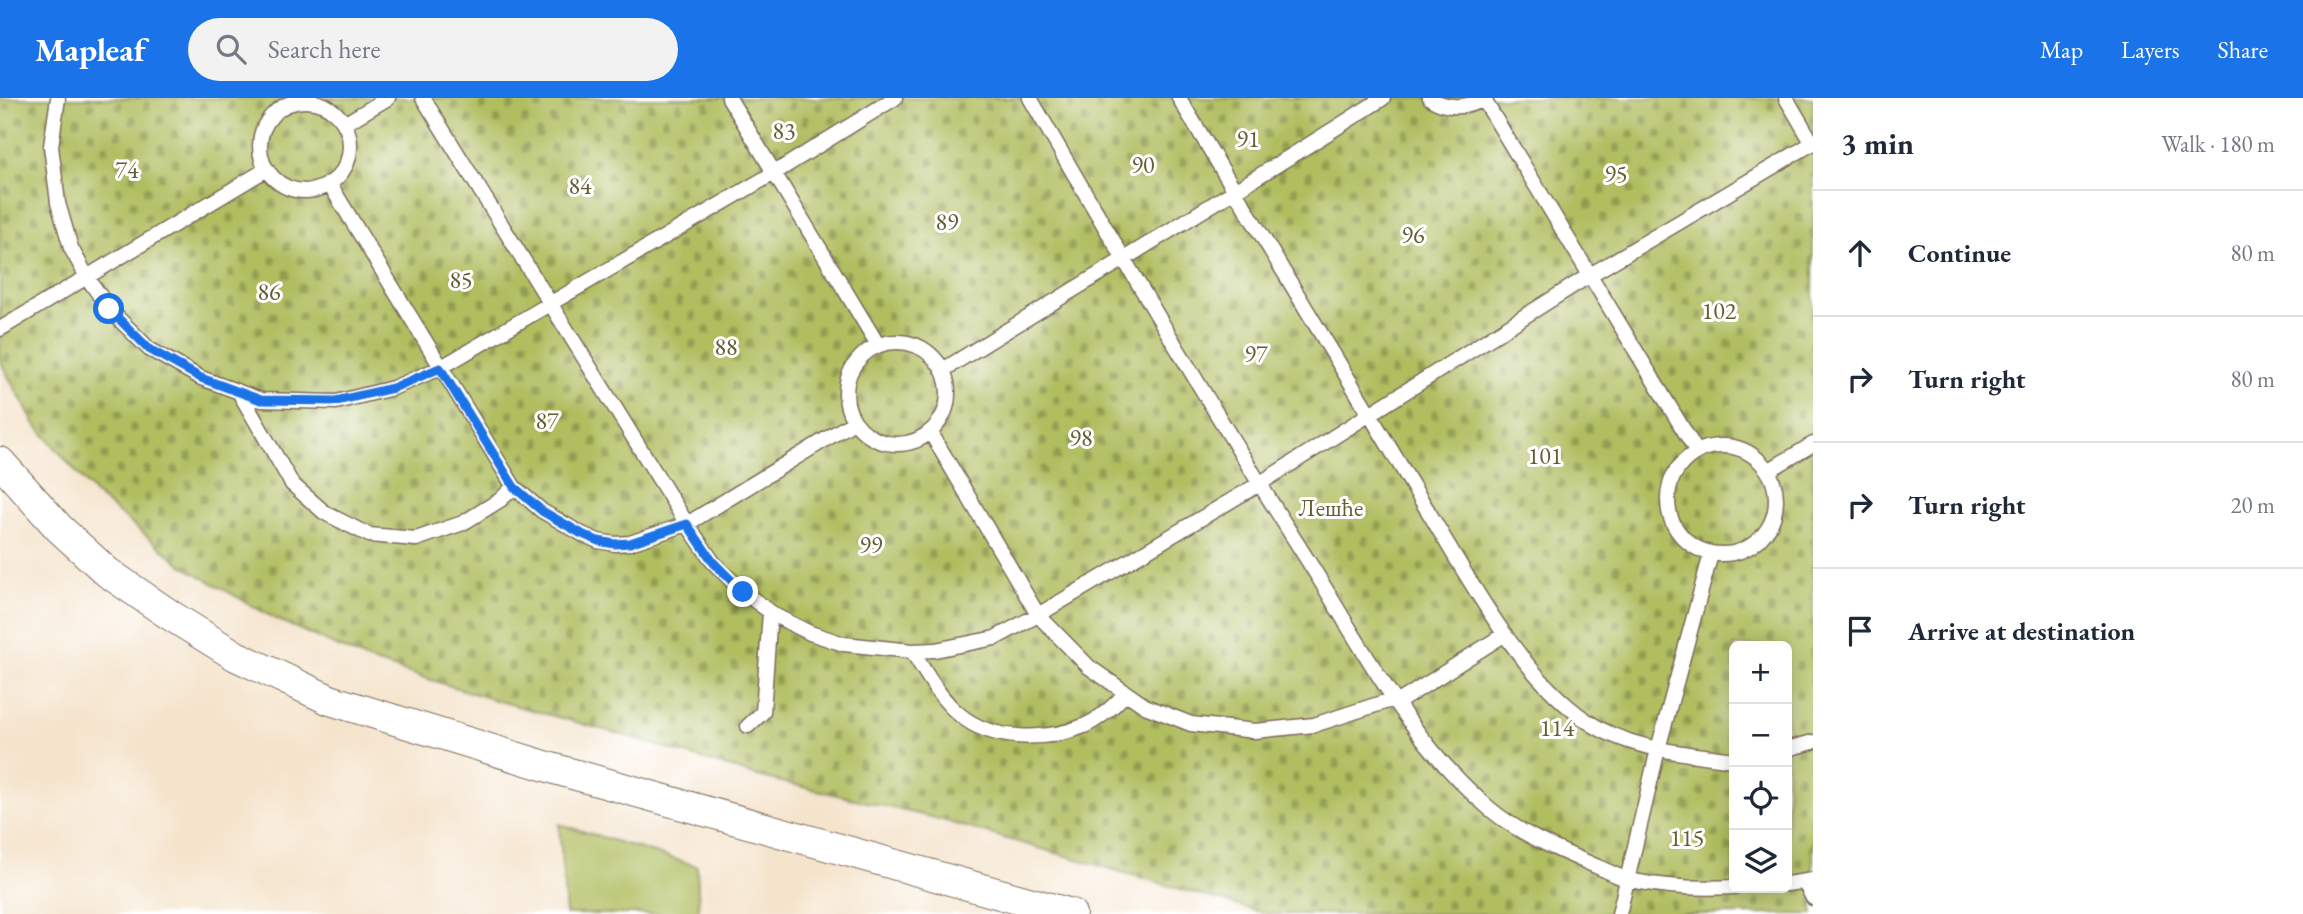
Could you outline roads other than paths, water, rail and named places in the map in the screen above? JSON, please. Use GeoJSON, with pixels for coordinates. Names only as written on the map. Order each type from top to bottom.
{"type":"FeatureCollection","features":[{"type":"Feature","properties":{"kind":"street"},"geometry":{"type":"LineString","coordinates":[[0,462],[59,528],[107,572],[236,656],[330,700],[555,769],[1071,914]]}},
{"type":"Feature","properties":{"kind":"lane"},"geometry":{"type":"LineString","coordinates":[[58,98],[51,146],[58,203],[71,248],[109,309],[149,349],[201,378],[261,400],[336,401],[393,388],[440,368],[774,173],[895,98]]}},
{"type":"Feature","properties":{"kind":"lane"},"geometry":{"type":"LineString","coordinates":[[344,124],[388,98]]}},
{"type":"Feature","properties":{"kind":"lane"},"geometry":{"type":"LineString","coordinates":[[423,98],[713,562],[743,592],[771,612],[810,633],[844,644],[912,650],[935,650],[995,638],[1038,615],[1259,484],[1590,275],[1813,144],[1786,98]]}},
{"type":"Feature","properties":{"kind":"lane"},"geometry":{"type":"LineString","coordinates":[[729,98],[878,345]]}},
{"type":"Feature","properties":{"kind":"lane"},"geometry":{"type":"LineString","coordinates":[[1030,98],[1122,258],[1413,730],[1450,771],[1491,810],[1527,834],[1564,853],[1627,880],[1705,889],[1729,887]]}},
{"type":"Feature","properties":{"kind":"lane"},"geometry":{"type":"LineString","coordinates":[[1179,98],[1369,414],[1528,668],[1558,699],[1588,723],[1623,739],[1658,749],[1729,759]]}},
{"type":"Feature","properties":{"kind":"lane"},"geometry":{"type":"LineString","coordinates":[[943,370],[1122,258],[1235,192],[1383,98]]}},
{"type":"Feature","properties":{"kind":"lane"},"geometry":{"type":"LineString","coordinates":[[1430,98],[1452,107],[1468,106],[1485,99],[1697,452]]}},
{"type":"Feature","properties":{"kind":"lane"},"geometry":{"type":"LineString","coordinates":[[309,101],[322,104],[334,111],[344,124],[350,147],[347,161],[340,173],[329,183],[316,189],[296,189],[284,185],[267,169],[260,153],[260,139],[264,126],[281,102],[309,101]]}},
{"type":"Feature","properties":{"kind":"lane"},"geometry":{"type":"LineString","coordinates":[[0,329],[267,169]]}},
{"type":"Feature","properties":{"kind":"lane"},"geometry":{"type":"LineString","coordinates":[[329,183],[514,487],[542,511],[598,541],[630,543],[687,524],[854,422]]}},
{"type":"Feature","properties":{"kind":"lane"},"geometry":{"type":"LineString","coordinates":[[908,343],[922,348],[943,370],[948,383],[946,411],[940,423],[916,442],[899,445],[881,442],[866,435],[854,422],[847,408],[845,393],[848,378],[859,358],[878,345],[908,343]]}},
{"type":"Feature","properties":{"kind":"lane"},"geometry":{"type":"LineString","coordinates":[[239,392],[292,484],[325,513],[369,535],[416,539],[463,523],[500,500],[514,487]]}},
{"type":"Feature","properties":{"kind":"lane"},"geometry":{"type":"LineString","coordinates":[[930,433],[1038,615],[1089,667],[1145,706],[1191,723],[1255,731],[1314,725],[1396,701],[1505,634]]}},
{"type":"Feature","properties":{"kind":"lane"},"geometry":{"type":"LineString","coordinates":[[1768,471],[1813,444]]}},
{"type":"Feature","properties":{"kind":"lane"},"geometry":{"type":"LineString","coordinates":[[1712,446],[1744,450],[1768,471],[1775,488],[1776,506],[1772,523],[1761,538],[1746,549],[1729,554],[1711,554],[1695,548],[1672,524],[1668,490],[1673,475],[1683,461],[1697,452],[1712,446]]}},
{"type":"Feature","properties":{"kind":"lane"},"geometry":{"type":"LineString","coordinates":[[1619,914],[1658,749],[1711,554]]}},
{"type":"Feature","properties":{"kind":"lane"},"geometry":{"type":"LineString","coordinates":[[748,726],[764,712],[771,612]]}},
{"type":"Feature","properties":{"kind":"lane"},"geometry":{"type":"LineString","coordinates":[[912,650],[941,697],[962,717],[991,732],[1022,736],[1056,734],[1085,725],[1109,710],[1126,693]]}},
{"type":"Feature","properties":{"kind":"lane"},"geometry":{"type":"LineString","coordinates":[[1792,748],[1813,742]]}},
{"type":"Feature","properties":{"kind":"lane"},"geometry":{"type":"LineString","coordinates":[[1809,881],[1813,898]]}},
{"type":"Feature","properties":{"kind":"park label","name":"83"},"geometry":{"type":"Point","coordinates":[784,130]}},
{"type":"Feature","properties":{"kind":"park label","name":"91"},"geometry":{"type":"Point","coordinates":[1248,138]}},
{"type":"Feature","properties":{"kind":"park label","name":"90"},"geometry":{"type":"Point","coordinates":[1143,164]}},
{"type":"Feature","properties":{"kind":"park label","name":"74"},"geometry":{"type":"Point","coordinates":[127,169]}},
{"type":"Feature","properties":{"kind":"park label","name":"95"},"geometry":{"type":"Point","coordinates":[1616,173]}},
{"type":"Feature","properties":{"kind":"park label","name":"84"},"geometry":{"type":"Point","coordinates":[580,185]}},
{"type":"Feature","properties":{"kind":"park label","name":"89"},"geometry":{"type":"Point","coordinates":[947,221]}},
{"type":"Feature","properties":{"kind":"park label","name":"96"},"geometry":{"type":"Point","coordinates":[1413,234]}},
{"type":"Feature","properties":{"kind":"park label","name":"85"},"geometry":{"type":"Point","coordinates":[461,279]}},
{"type":"Feature","properties":{"kind":"park label","name":"86"},"geometry":{"type":"Point","coordinates":[269,291]}},
{"type":"Feature","properties":{"kind":"park label","name":"102"},"geometry":{"type":"Point","coordinates":[1719,310]}},
{"type":"Feature","properties":{"kind":"park label","name":"88"},"geometry":{"type":"Point","coordinates":[726,346]}},
{"type":"Feature","properties":{"kind":"park label","name":"97"},"geometry":{"type":"Point","coordinates":[1256,353]}},
{"type":"Feature","properties":{"kind":"park label","name":"87"},"geometry":{"type":"Point","coordinates":[547,420]}},
{"type":"Feature","properties":{"kind":"park label","name":"98"},"geometry":{"type":"Point","coordinates":[1081,437]}},
{"type":"Feature","properties":{"kind":"park label","name":"101"},"geometry":{"type":"Point","coordinates":[1545,455]}},
{"type":"Feature","properties":{"kind":"park label","name":"Лешће"},"geometry":{"type":"Point","coordinates":[1331,507]}},
{"type":"Feature","properties":{"kind":"park label","name":"99"},"geometry":{"type":"Point","coordinates":[871,544]}},
{"type":"Feature","properties":{"kind":"park label","name":"114"},"geometry":{"type":"Point","coordinates":[1557,727]}},
{"type":"Feature","properties":{"kind":"park label","name":"115"},"geometry":{"type":"Point","coordinates":[1687,837]}}]}
